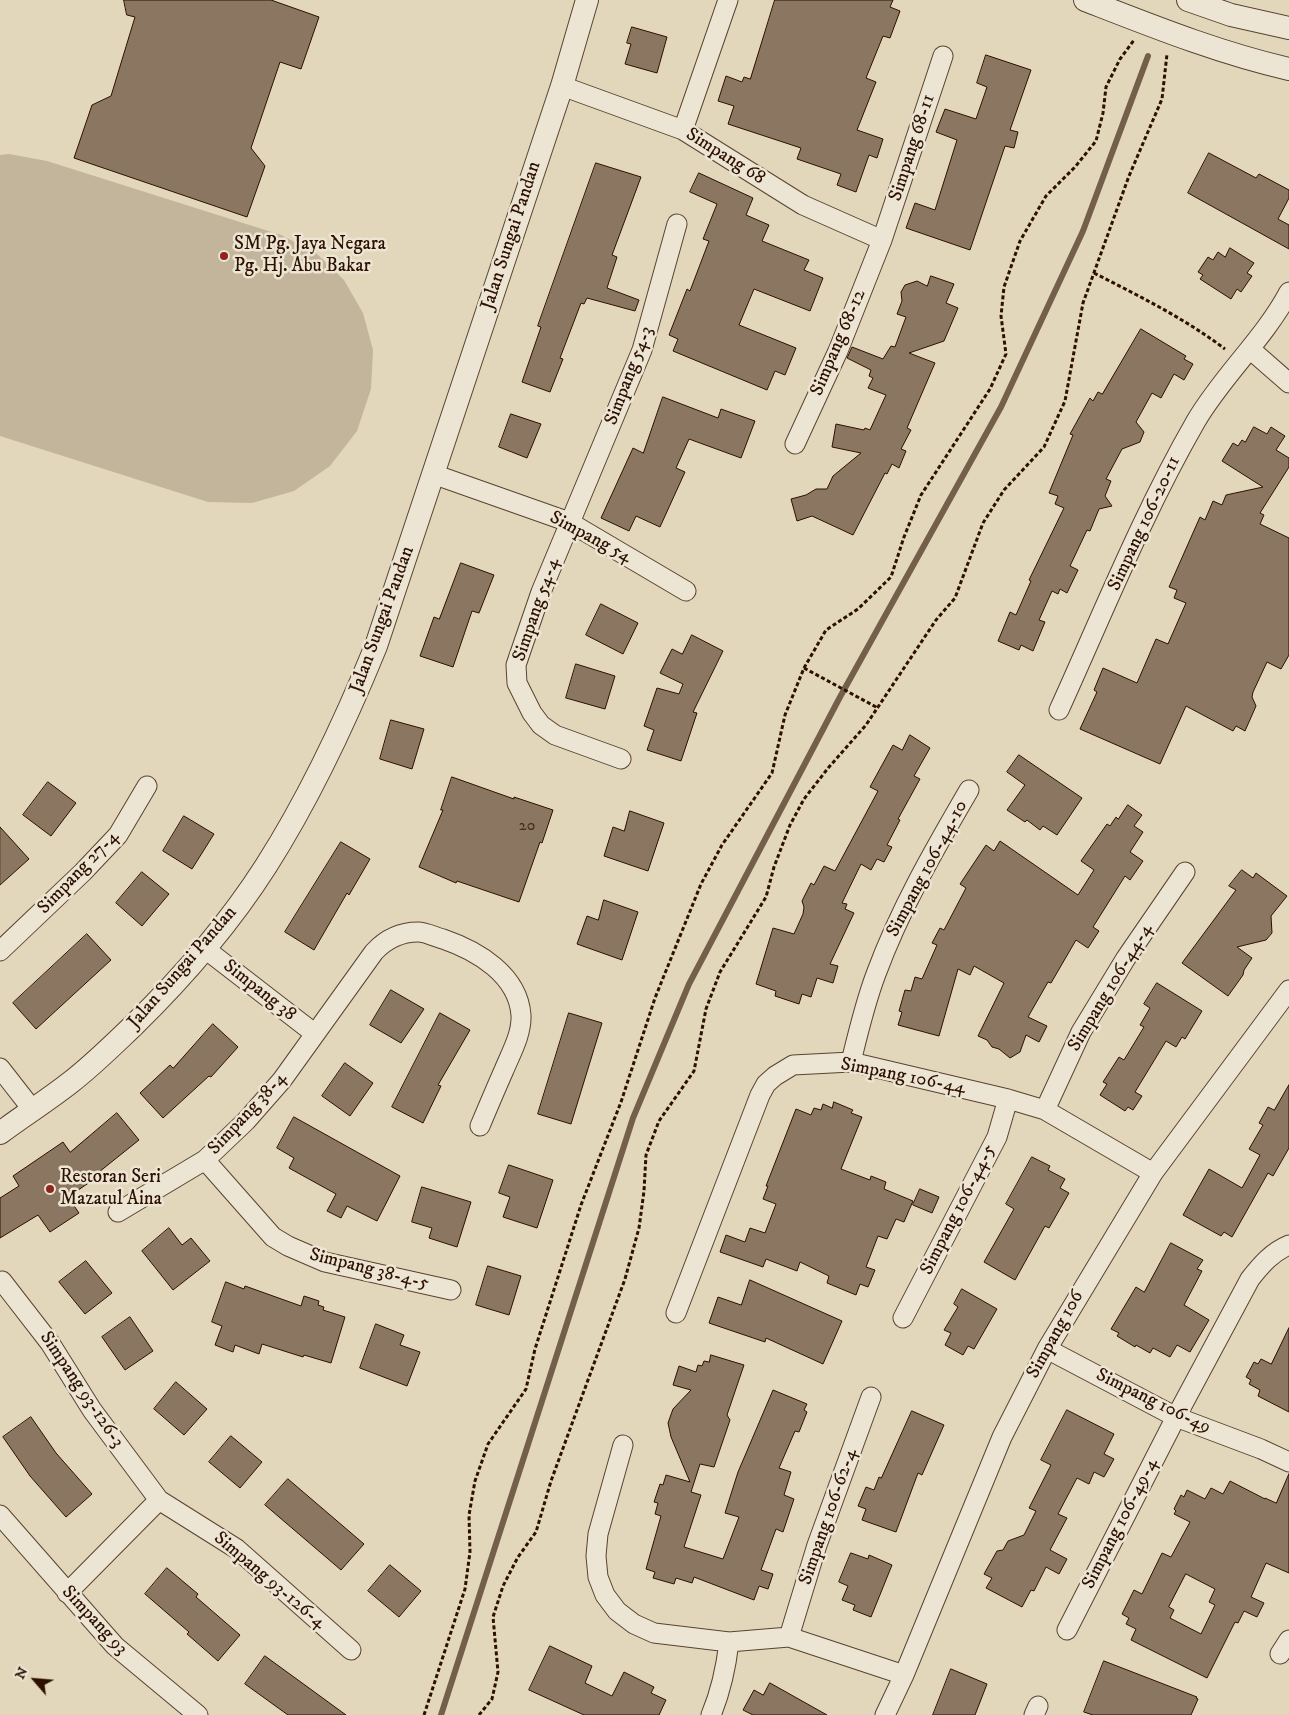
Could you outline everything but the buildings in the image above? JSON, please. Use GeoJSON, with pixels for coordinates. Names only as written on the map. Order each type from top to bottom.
{"type":"FeatureCollection","features":[{"type":"Feature","properties":{"kind":"street","name":"Jalan Sungai Pandan"},"geometry":{"type":"LineString","coordinates":[[0,1133],[71,1082],[108,1050],[157,1002],[204,948],[266,866],[328,756],[376,646],[562,86],[587,0]]}},
{"type":"Feature","properties":{"kind":"street"},"geometry":{"type":"LineString","coordinates":[[683,130],[728,0]]}},
{"type":"Feature","properties":{"kind":"street"},"geometry":{"type":"LineString","coordinates":[[1085,0],[1177,36],[1289,69]]}},
{"type":"Feature","properties":{"kind":"street"},"geometry":{"type":"LineString","coordinates":[[1188,0],[1231,15],[1289,28]]}},
{"type":"Feature","properties":{"kind":"street","name":"Simpang 68-11"},"geometry":{"type":"LineString","coordinates":[[882,240],[943,56]]}},
{"type":"Feature","properties":{"kind":"street","name":"Simpang 68"},"geometry":{"type":"LineString","coordinates":[[562,86],[683,130],[803,205],[882,240]]}},
{"type":"Feature","properties":{"kind":"street","name":"Simpang 54-3"},"geometry":{"type":"LineString","coordinates":[[569,522],[642,350],[677,224]]}},
{"type":"Feature","properties":{"kind":"street","name":"Simpang 68-12"},"geometry":{"type":"LineString","coordinates":[[795,444],[838,351],[882,240]]}},
{"type":"Feature","properties":{"kind":"street","name":"Simpang 106-20-11"},"geometry":{"type":"LineString","coordinates":[[1059,710],[1175,459],[1216,389],[1280,310],[1289,292]]}},
{"type":"Feature","properties":{"kind":"street"},"geometry":{"type":"LineString","coordinates":[[1245,355],[1289,383]]}},
{"type":"Feature","properties":{"kind":"street","name":"Simpang 54"},"geometry":{"type":"LineString","coordinates":[[434,474],[569,522],[686,590]]}},
{"type":"Feature","properties":{"kind":"street","name":"Simpang 54-4"},"geometry":{"type":"LineString","coordinates":[[569,522],[520,649],[516,665],[517,683],[532,713],[548,730],[555,735],[621,759]]}},
{"type":"Feature","properties":{"kind":"street","name":"Simpang 27-4"},"geometry":{"type":"LineString","coordinates":[[0,951],[83,872],[118,835],[147,786]]}},
{"type":"Feature","properties":{"kind":"street","name":"Simpang 106-44-10"},"geometry":{"type":"LineString","coordinates":[[851,1062],[861,1020],[875,976],[892,933],[926,864],[970,790]]}},
{"type":"Feature","properties":{"kind":"street","name":"Simpang 106-44-4"},"geometry":{"type":"LineString","coordinates":[[1045,1110],[1081,1032],[1126,958],[1185,872]]}},
{"type":"Feature","properties":{"kind":"street","name":"Simpang 38-4"},"geometry":{"type":"LineString","coordinates":[[118,1212],[204,1160],[246,1121],[282,1080],[374,952],[382,944],[404,933],[420,932],[457,944],[495,967],[513,988],[521,1016],[518,1035],[480,1126]]}},
{"type":"Feature","properties":{"kind":"street","name":"Simpang 38"},"geometry":{"type":"LineString","coordinates":[[204,948],[314,1033]]}},
{"type":"Feature","properties":{"kind":"street","name":"Simpang 106"},"geometry":{"type":"LineString","coordinates":[[885,1715],[904,1675],[1002,1437],[1047,1349],[1153,1172],[1289,990]]}},
{"type":"Feature","properties":{"kind":"street","name":"Simpang 106-44"},"geometry":{"type":"LineString","coordinates":[[676,1313],[753,1110],[766,1084],[782,1070],[793,1064],[851,1062],[1008,1099],[1045,1110],[1153,1172]]}},
{"type":"Feature","properties":{"kind":"street"},"geometry":{"type":"LineString","coordinates":[[0,1068],[32,1109]]}},
{"type":"Feature","properties":{"kind":"street","name":"Simpang 106-44-5"},"geometry":{"type":"LineString","coordinates":[[903,1318],[997,1137],[1008,1099]]}},
{"type":"Feature","properties":{"kind":"street","name":"Simpang 38-4-5"},"geometry":{"type":"LineString","coordinates":[[204,1160],[273,1237],[306,1256],[325,1262],[451,1290]]}},
{"type":"Feature","properties":{"kind":"street","name":"Simpang 106-49-4"},"geometry":{"type":"LineString","coordinates":[[1067,1630],[1250,1279],[1267,1259],[1289,1245]]}},
{"type":"Feature","properties":{"kind":"street","name":"Simpang 93-126-3"},"geometry":{"type":"LineString","coordinates":[[2,1281],[50,1343],[92,1410],[159,1500]]}},
{"type":"Feature","properties":{"kind":"street","name":"Simpang 106-49"},"geometry":{"type":"LineString","coordinates":[[1047,1349],[1176,1418],[1261,1449],[1289,1462]]}},
{"type":"Feature","properties":{"kind":"street","name":"Simpang 106-62-4"},"geometry":{"type":"LineString","coordinates":[[789,1638],[817,1545],[871,1397]]}},
{"type":"Feature","properties":{"kind":"street"},"geometry":{"type":"LineString","coordinates":[[623,1445],[598,1534],[596,1556],[598,1577],[605,1595],[617,1611],[634,1624],[654,1633],[729,1642],[789,1638],[904,1675]]}},
{"type":"Feature","properties":{"kind":"street"},"geometry":{"type":"LineString","coordinates":[[67,1593],[159,1500]]}},
{"type":"Feature","properties":{"kind":"street","name":"Simpang 93-126-4"},"geometry":{"type":"LineString","coordinates":[[159,1500],[237,1549],[352,1650]]}},
{"type":"Feature","properties":{"kind":"street","name":"Simpang 93"},"geometry":{"type":"LineString","coordinates":[[0,1516],[114,1646],[198,1715]]}},
{"type":"Feature","properties":{"kind":"street"},"geometry":{"type":"LineString","coordinates":[[711,1715],[726,1667],[729,1642]]}},
{"type":"Feature","properties":{"kind":"path"},"geometry":{"type":"LineString","coordinates":[[424,1715],[465,1589],[470,1552],[469,1515],[475,1481],[488,1444],[526,1389],[535,1349],[581,1205],[621,1102],[655,998],[698,892],[722,844],[772,773],[785,715],[804,668],[826,630],[858,609],[891,577],[904,537],[921,496],[990,389],[1006,354],[1001,316],[1004,287],[1020,241],[1046,196],[1075,167],[1096,141],[1103,113],[1106,86],[1120,59],[1134,40],[1142,37]]}},
{"type":"Feature","properties":{"kind":"path"},"geometry":{"type":"LineString","coordinates":[[479,1715],[492,1699],[498,1672],[493,1617],[504,1586],[518,1557],[536,1532],[551,1481],[625,1278],[639,1228],[646,1155],[659,1121],[694,1071],[706,1009],[720,972],[766,897],[774,867],[790,825],[804,799],[866,725],[936,620],[955,598],[983,523],[1004,490],[1044,447],[1065,401],[1083,303],[1129,176],[1162,99],[1167,54],[1162,46]]}},
{"type":"Feature","properties":{"kind":"path"},"geometry":{"type":"LineString","coordinates":[[1094,273],[1245,355]]}},
{"type":"Feature","properties":{"kind":"path"},"geometry":{"type":"LineString","coordinates":[[804,668],[878,708]]}},
{"type":"Feature","properties":{"kind":"shaded area"},"geometry":{"type":"Polygon","coordinates":[[[9,154],[47,161],[281,235],[316,253],[344,280],[363,313],[373,350],[371,389],[357,431],[330,466],[294,491],[252,503],[208,502],[0,436],[0,155],[9,154]]]}},
{"type":"Feature","properties":{"kind":"waterway"},"geometry":{"type":"LineString","coordinates":[[441,1715],[633,1118],[689,984],[840,697],[1001,407],[1083,231],[1148,56]]}},
{"type":"Feature","properties":{"kind":"place","name":"SM Pg. Jaya Negara Pg. Hj. Abu Bakar"},"geometry":{"type":"Point","coordinates":[224,256]}},
{"type":"Feature","properties":{"kind":"place","name":"Restoran Seri Mazatul Aina"},"geometry":{"type":"Point","coordinates":[50,1189]}}]}
